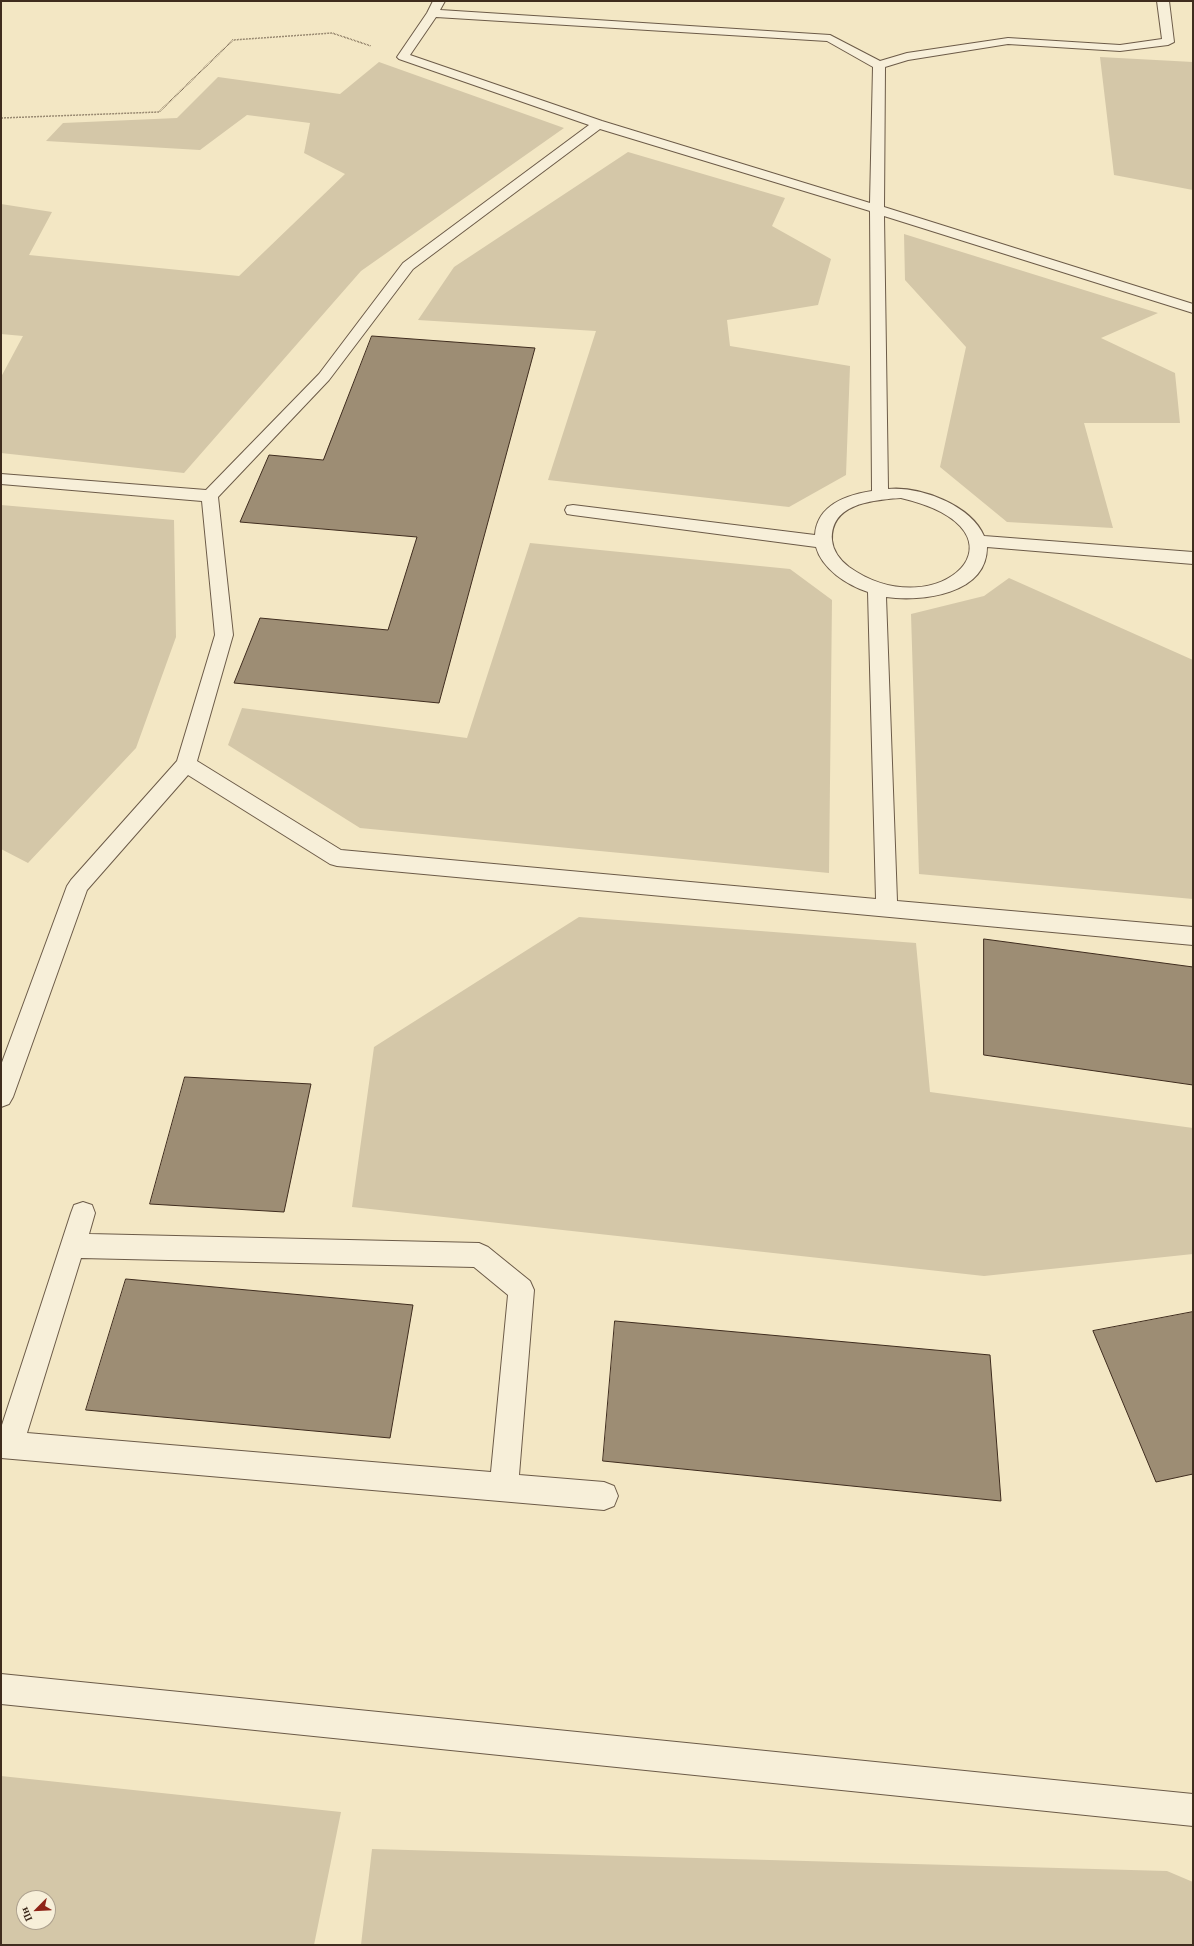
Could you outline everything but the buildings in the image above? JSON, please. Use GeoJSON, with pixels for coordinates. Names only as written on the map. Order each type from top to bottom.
{"type":"FeatureCollection","features":[{"type":"Feature","properties":{"kind":"lane"},"geometry":{"type":"LineString","coordinates":[[1163,1],[1168,42],[1120,48],[1008,41],[908,57],[879,65],[830,38],[436,7],[403,57],[598,124],[877,209],[1193,309]]}},
{"type":"Feature","properties":{"kind":"lane"},"geometry":{"type":"LineString","coordinates":[[879,65],[877,209],[880,494]]}},
{"type":"Feature","properties":{"kind":"lane"},"geometry":{"type":"LineString","coordinates":[[1,1097],[78,886],[186,764],[224,635],[210,496],[324,377],[408,266],[598,124]]}},
{"type":"Feature","properties":{"kind":"lane"},"geometry":{"type":"LineString","coordinates":[[1,479],[210,496]]}},
{"type":"Feature","properties":{"kind":"lane"},"geometry":{"type":"LineString","coordinates":[[901,493],[923,497],[942,504],[959,515],[971,527],[978,541],[978,556],[972,569],[960,580],[944,588],[922,593],[899,593],[877,588],[857,580],[840,569],[828,556],[823,542],[824,528],[831,515],[843,505],[860,497],[901,493]]}},
{"type":"Feature","properties":{"kind":"lane"},"geometry":{"type":"LineString","coordinates":[[573,510],[823,542]]}},
{"type":"Feature","properties":{"kind":"lane"},"geometry":{"type":"LineString","coordinates":[[978,541],[1193,558]]}},
{"type":"Feature","properties":{"kind":"lane"},"geometry":{"type":"LineString","coordinates":[[877,588],[887,908]]}},
{"type":"Feature","properties":{"kind":"lane"},"geometry":{"type":"LineString","coordinates":[[186,764],[337,858],[1193,936]]}},
{"type":"Feature","properties":{"kind":"lane"},"geometry":{"type":"LineString","coordinates":[[84,1213],[5,1444],[604,1496]]}},
{"type":"Feature","properties":{"kind":"lane"},"geometry":{"type":"LineString","coordinates":[[73,1246],[479,1255],[521,1290],[504,1487]]}},
{"type":"Feature","properties":{"kind":"lane"},"geometry":{"type":"LineString","coordinates":[[1,1689],[1193,1810]]}},
{"type":"Feature","properties":{"kind":"path"},"geometry":{"type":"LineString","coordinates":[[1,118],[158,112],[233,40],[332,33],[403,57]]}},
{"type":"Feature","properties":{"kind":"shaded area"},"geometry":{"type":"Polygon","coordinates":[[[1100,57],[1193,62],[1193,190],[1114,175],[1100,57]]]}},
{"type":"Feature","properties":{"kind":"shaded area"},"geometry":{"type":"Polygon","coordinates":[[[379,62],[564,128],[361,271],[184,473],[1,453],[1,377],[23,336],[1,334],[1,204],[52,212],[29,255],[239,276],[345,174],[304,153],[310,123],[247,115],[200,150],[46,141],[63,123],[177,118],[218,77],[340,94],[379,62]]]}},
{"type":"Feature","properties":{"kind":"shaded area"},"geometry":{"type":"Polygon","coordinates":[[[628,152],[785,198],[772,226],[831,259],[818,305],[727,320],[730,346],[850,366],[846,475],[789,507],[548,480],[596,331],[418,320],[454,267],[628,152]]]}},
{"type":"Feature","properties":{"kind":"shaded area"},"geometry":{"type":"Polygon","coordinates":[[[904,234],[1158,313],[1101,338],[1175,373],[1180,423],[1084,423],[1113,528],[1007,522],[940,467],[966,347],[905,280],[904,234]]]}},
{"type":"Feature","properties":{"kind":"shaded area"},"geometry":{"type":"Polygon","coordinates":[[[1,505],[174,520],[176,637],[136,748],[28,863],[1,849],[1,505]]]}},
{"type":"Feature","properties":{"kind":"shaded area"},"geometry":{"type":"Polygon","coordinates":[[[530,543],[790,569],[832,600],[829,873],[360,828],[228,745],[242,708],[467,738],[530,543]]]}},
{"type":"Feature","properties":{"kind":"shaded area"},"geometry":{"type":"Polygon","coordinates":[[[1009,578],[1193,660],[1193,899],[919,874],[911,614],[984,596],[1009,578]]]}},
{"type":"Feature","properties":{"kind":"shaded area"},"geometry":{"type":"Polygon","coordinates":[[[579,917],[916,943],[930,1092],[1193,1128],[1193,1254],[984,1276],[352,1207],[374,1047],[579,917]]]}},
{"type":"Feature","properties":{"kind":"shaded area"},"geometry":{"type":"Polygon","coordinates":[[[1,1776],[341,1812],[314,1945],[1,1945],[1,1776]]]}},
{"type":"Feature","properties":{"kind":"shaded area"},"geometry":{"type":"Polygon","coordinates":[[[372,1849],[1167,1871],[1193,1882],[1193,1945],[361,1945],[372,1849]]]}}]}
